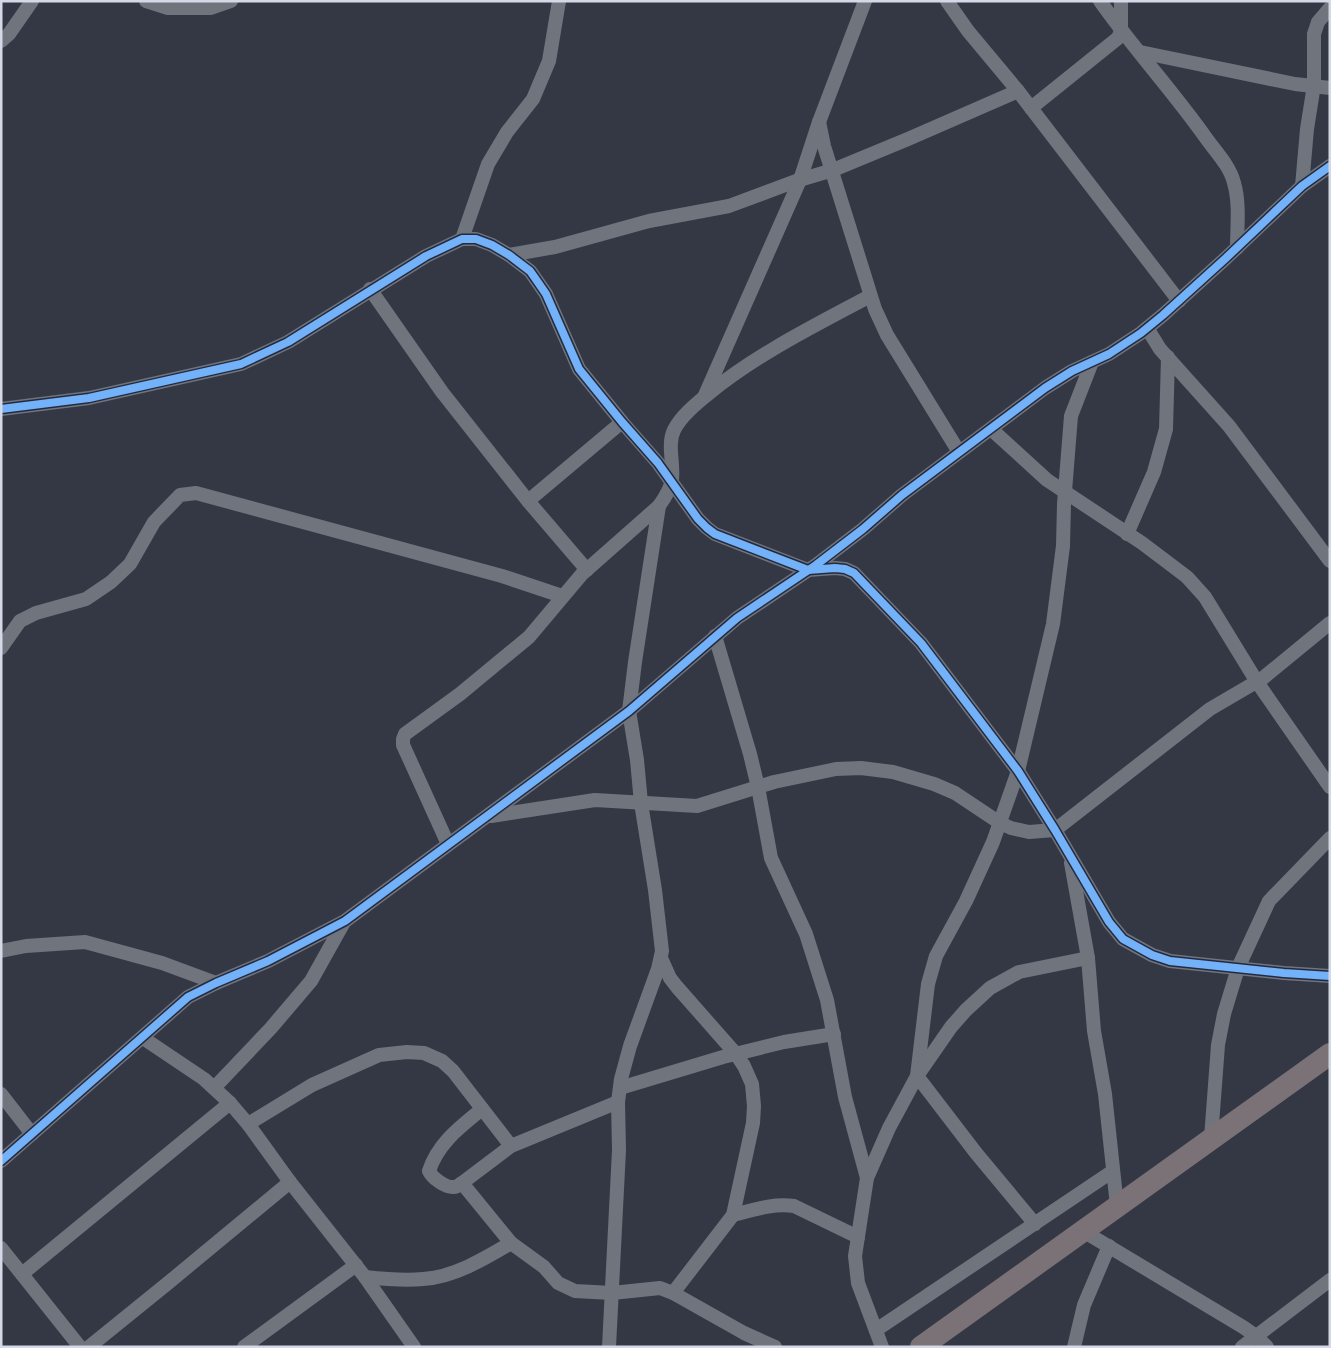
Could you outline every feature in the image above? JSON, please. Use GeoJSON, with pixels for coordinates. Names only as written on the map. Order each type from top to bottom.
{"type":"FeatureCollection","features":[{"type":"Feature","properties":{"kind":"highway"},"geometry":{"type":"LineString","coordinates":[[921,1347],[1330,1054]]}},
{"type":"Feature","properties":{"kind":"street"},"geometry":{"type":"LineString","coordinates":[[1,40],[9,34],[32,1]]}},
{"type":"Feature","properties":{"kind":"street"},"geometry":{"type":"LineString","coordinates":[[146,1],[168,8],[211,8],[231,1]]}},
{"type":"Feature","properties":{"kind":"street"},"geometry":{"type":"LineString","coordinates":[[462,239],[488,164],[507,132],[533,99],[549,61],[559,1]]}},
{"type":"Feature","properties":{"kind":"street"},"geometry":{"type":"LineString","coordinates":[[704,398],[800,180],[819,122],[865,1]]}},
{"type":"Feature","properties":{"kind":"street"},"geometry":{"type":"LineString","coordinates":[[947,1],[968,31],[1018,91],[1179,301]]}},
{"type":"Feature","properties":{"kind":"street"},"geometry":{"type":"LineString","coordinates":[[1100,1],[1121,31],[1190,115],[1229,170],[1237,199],[1237,248]]}},
{"type":"Feature","properties":{"kind":"street"},"geometry":{"type":"LineString","coordinates":[[1031,108],[1118,38],[1121,31],[1122,1]]}},
{"type":"Feature","properties":{"kind":"street"},"geometry":{"type":"LineString","coordinates":[[1302,186],[1314,85],[1314,34],[1318,22],[1330,8]]}},
{"type":"Feature","properties":{"kind":"street"},"geometry":{"type":"LineString","coordinates":[[1140,52],[1295,84],[1330,88]]}},
{"type":"Feature","properties":{"kind":"street"},"geometry":{"type":"LineString","coordinates":[[509,255],[555,247],[649,222],[721,209],[832,170],[1018,91]]}},
{"type":"Feature","properties":{"kind":"street"},"geometry":{"type":"LineString","coordinates":[[819,122],[824,146],[870,296],[887,335],[959,452]]}},
{"type":"Feature","properties":{"kind":"street"},"geometry":{"type":"LineString","coordinates":[[1,1161],[188,997],[268,961],[345,921],[630,711],[737,618],[808,570],[863,529],[902,495],[1045,388],[1072,371],[1114,351],[1146,328],[1179,301],[1302,186],[1330,166]]}},
{"type":"Feature","properties":{"kind":"street"},"geometry":{"type":"LineString","coordinates":[[1,409],[89,398],[240,364],[288,342],[370,289],[426,256],[462,239],[476,239],[509,255],[530,271],[546,294],[580,369],[672,480],[698,519],[707,528],[715,534],[808,570],[844,569],[854,573],[862,580],[920,643],[1018,771],[1109,922],[1123,939],[1152,955],[1170,961],[1330,976]]}},
{"type":"Feature","properties":{"kind":"street"},"geometry":{"type":"LineString","coordinates":[[370,289],[442,392],[528,501],[587,570]]}},
{"type":"Feature","properties":{"kind":"street"},"geometry":{"type":"LineString","coordinates":[[448,844],[403,745],[403,739],[410,729],[460,694],[529,637],[539,628],[562,596],[587,570],[659,506],[665,498],[672,480],[671,442],[673,432],[689,412],[727,379],[785,341],[870,296]]}},
{"type":"Feature","properties":{"kind":"street"},"geometry":{"type":"LineString","coordinates":[[1146,328],[1168,357],[1229,426],[1330,561]]}},
{"type":"Feature","properties":{"kind":"street"},"geometry":{"type":"LineString","coordinates":[[1127,534],[1154,472],[1166,429],[1168,357]]}},
{"type":"Feature","properties":{"kind":"street"},"geometry":{"type":"LineString","coordinates":[[1035,1224],[976,1153],[917,1076],[931,970],[936,956],[966,901],[993,842],[1018,771],[1053,624],[1063,546],[1065,493],[1072,411],[1092,362]]}},
{"type":"Feature","properties":{"kind":"street"},"geometry":{"type":"LineString","coordinates":[[528,501],[622,422]]}},
{"type":"Feature","properties":{"kind":"street"},"geometry":{"type":"LineString","coordinates":[[991,429],[1035,470],[1065,493],[1187,577],[1205,597],[1257,682],[1330,787]]}},
{"type":"Feature","properties":{"kind":"street"},"geometry":{"type":"LineString","coordinates":[[1,648],[20,621],[36,613],[86,599],[111,582],[130,564],[154,522],[180,495],[196,493],[502,576],[562,596]]}},
{"type":"Feature","properties":{"kind":"street"},"geometry":{"type":"LineString","coordinates":[[609,1347],[619,1159],[618,1102],[630,1046],[661,958],[662,944],[641,803],[630,711],[635,662],[659,506]]}},
{"type":"Feature","properties":{"kind":"street"},"geometry":{"type":"LineString","coordinates":[[488,816],[589,800],[697,806],[774,782],[836,769],[861,768],[893,772],[934,784],[955,793],[1000,823],[1030,832],[1055,830],[1210,709],[1257,682],[1330,623]]}},
{"type":"Feature","properties":{"kind":"street"},"geometry":{"type":"LineString","coordinates":[[715,636],[750,754],[770,854],[806,934],[828,1000],[845,1097],[867,1178]]}},
{"type":"Feature","properties":{"kind":"street"},"geometry":{"type":"LineString","coordinates":[[1212,1138],[1218,1045],[1224,1014],[1238,968],[1269,901],[1330,838]]}},
{"type":"Feature","properties":{"kind":"street"},"geometry":{"type":"LineString","coordinates":[[1069,853],[1088,958],[1094,1031],[1105,1094],[1117,1206]]}},
{"type":"Feature","properties":{"kind":"street"},"geometry":{"type":"LineString","coordinates":[[214,1088],[271,1028],[311,981],[345,921]]}},
{"type":"Feature","properties":{"kind":"street"},"geometry":{"type":"LineString","coordinates":[[1,951],[26,946],[85,942],[162,963],[216,983]]}},
{"type":"Feature","properties":{"kind":"street"},"geometry":{"type":"LineString","coordinates":[[661,958],[670,978],[736,1054],[744,1066],[752,1084],[754,1106],[753,1123],[733,1215],[673,1293]]}},
{"type":"Feature","properties":{"kind":"street"},"geometry":{"type":"LineString","coordinates":[[882,1347],[858,1283],[855,1256],[867,1178],[889,1128],[917,1076],[940,1041],[966,1010],[990,988],[1019,972],[1088,958]]}},
{"type":"Feature","properties":{"kind":"street"},"geometry":{"type":"LineString","coordinates":[[620,1088],[736,1054],[784,1042],[834,1034]]}},
{"type":"Feature","properties":{"kind":"street"},"geometry":{"type":"LineString","coordinates":[[143,1038],[204,1079],[230,1103],[361,1271],[414,1347]]}},
{"type":"Feature","properties":{"kind":"street"},"geometry":{"type":"LineString","coordinates":[[248,1124],[312,1085],[379,1055],[407,1052],[424,1053],[442,1060],[453,1071],[511,1146]]}},
{"type":"Feature","properties":{"kind":"street"},"geometry":{"type":"LineString","coordinates":[[1,1094],[32,1134]]}},
{"type":"Feature","properties":{"kind":"street"},"geometry":{"type":"LineString","coordinates":[[482,1109],[444,1142],[432,1163],[429,1171],[431,1176],[447,1186],[454,1187],[462,1184],[511,1146],[618,1102]]}},
{"type":"Feature","properties":{"kind":"street"},"geometry":{"type":"LineString","coordinates":[[22,1274],[230,1103]]}},
{"type":"Feature","properties":{"kind":"street"},"geometry":{"type":"LineString","coordinates":[[876,1330],[1113,1171]]}},
{"type":"Feature","properties":{"kind":"street"},"geometry":{"type":"LineString","coordinates":[[88,1347],[168,1284],[290,1182]]}},
{"type":"Feature","properties":{"kind":"street"},"geometry":{"type":"LineString","coordinates":[[462,1184],[511,1243],[544,1267],[558,1283],[575,1291],[612,1293],[660,1288],[673,1293],[744,1333],[776,1347]]}},
{"type":"Feature","properties":{"kind":"street"},"geometry":{"type":"LineString","coordinates":[[733,1215],[783,1204],[794,1206],[858,1237]]}},
{"type":"Feature","properties":{"kind":"street"},"geometry":{"type":"LineString","coordinates":[[1083,1231],[1256,1336],[1267,1347]]}},
{"type":"Feature","properties":{"kind":"street"},"geometry":{"type":"LineString","coordinates":[[244,1347],[361,1271],[399,1280],[425,1279],[451,1273],[511,1243]]}},
{"type":"Feature","properties":{"kind":"street"},"geometry":{"type":"LineString","coordinates":[[1074,1347],[1081,1313],[1109,1246]]}},
{"type":"Feature","properties":{"kind":"street"},"geometry":{"type":"LineString","coordinates":[[1,1248],[80,1347]]}},
{"type":"Feature","properties":{"kind":"street"},"geometry":{"type":"LineString","coordinates":[[1242,1347],[1330,1280]]}},
{"type":"Feature","properties":{"kind":"cycle path"},"geometry":{"type":"LineString","coordinates":[[1,1161],[188,997],[268,961],[345,921],[629,711],[737,618],[816,565],[863,529],[902,495],[1045,388],[1072,371],[1109,354],[1141,333],[1226,258],[1302,186],[1330,166]]}},
{"type":"Feature","properties":{"kind":"cycle path"},"geometry":{"type":"LineString","coordinates":[[1,409],[89,398],[241,364],[288,342],[426,256],[462,239],[476,239],[492,245],[530,271],[546,294],[579,369],[658,463],[698,519],[707,528],[715,534],[808,570],[835,568],[845,569],[854,573],[921,643],[1018,771],[1109,922],[1123,939],[1152,955],[1170,961],[1330,976]]}}]}
